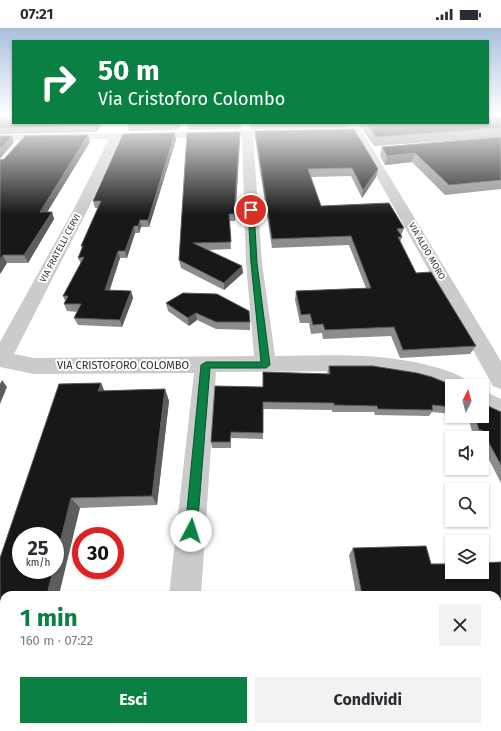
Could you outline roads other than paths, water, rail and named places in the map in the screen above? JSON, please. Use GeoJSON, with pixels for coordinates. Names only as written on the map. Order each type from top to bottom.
{"type":"FeatureCollection","features":[{"type":"Feature","properties":{"kind":"street","name":"VIA FRATELLI CERVI"},"geometry":{"type":"LineString","coordinates":[[1,359],[83,205],[110,148]]}},
{"type":"Feature","properties":{"kind":"street"},"geometry":{"type":"LineString","coordinates":[[248,148],[254,263],[266,365]]}},
{"type":"Feature","properties":{"kind":"street","name":"VIA ALDO MORO"},"geometry":{"type":"LineString","coordinates":[[374,148],[378,152],[501,380]]}},
{"type":"Feature","properties":{"kind":"street","name":"VIA CRISTOFORO COLOMBO"},"geometry":{"type":"LineString","coordinates":[[1,359],[34,366],[359,363],[404,367],[445,379]]}},
{"type":"Feature","properties":{"kind":"street"},"geometry":{"type":"LineString","coordinates":[[185,591],[206,365]]}},
{"type":"Feature","properties":{"kind":"street"},"geometry":{"type":"LineString","coordinates":[[489,403],[501,410]]}}]}
